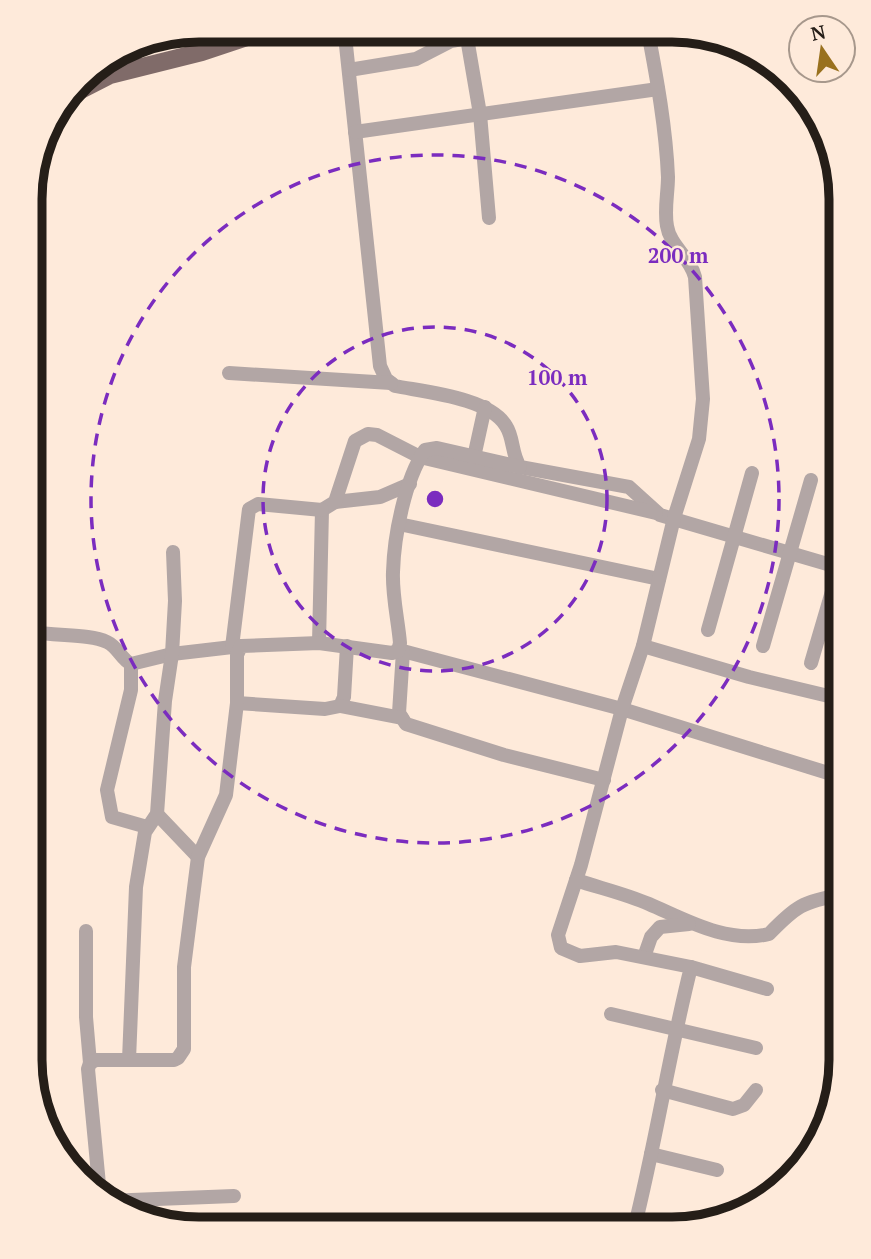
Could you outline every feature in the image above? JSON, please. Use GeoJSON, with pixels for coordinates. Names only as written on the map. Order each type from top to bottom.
{"type":"FeatureCollection","features":[{"type":"Feature","properties":{"kind":"main road"},"geometry":{"type":"LineString","coordinates":[[98,80],[203,45]]}},
{"type":"Feature","properties":{"kind":"street"},"geometry":{"type":"LineString","coordinates":[[346,42],[380,366],[391,383]]}},
{"type":"Feature","properties":{"kind":"street"},"geometry":{"type":"LineString","coordinates":[[349,70],[416,59],[449,42]]}},
{"type":"Feature","properties":{"kind":"street"},"geometry":{"type":"LineString","coordinates":[[468,42],[480,114],[489,218]]}},
{"type":"Feature","properties":{"kind":"street"},"geometry":{"type":"LineString","coordinates":[[650,42],[668,176],[667,226],[670,237],[689,262],[695,277],[703,399],[699,439],[674,518],[642,646],[558,935],[561,948],[580,956],[616,952],[691,967],[767,989]]}},
{"type":"Feature","properties":{"kind":"street"},"geometry":{"type":"LineString","coordinates":[[133,69],[134,56]]}},
{"type":"Feature","properties":{"kind":"street"},"geometry":{"type":"LineString","coordinates":[[355,132],[658,89]]}},
{"type":"Feature","properties":{"kind":"street"},"geometry":{"type":"LineString","coordinates":[[229,373],[391,383],[485,407],[505,423],[510,433],[512,453],[520,467]]}},
{"type":"Feature","properties":{"kind":"street"},"geometry":{"type":"LineString","coordinates":[[474,457],[485,407]]}},
{"type":"Feature","properties":{"kind":"street"},"geometry":{"type":"LineString","coordinates":[[335,502],[358,438],[377,435],[420,457],[657,513],[829,562]]}},
{"type":"Feature","properties":{"kind":"street"},"geometry":{"type":"LineString","coordinates":[[604,780],[504,755],[412,727],[402,719],[399,713],[401,650],[393,572],[399,524],[420,457],[425,450],[431,448],[629,487],[657,513]]}},
{"type":"Feature","properties":{"kind":"street"},"geometry":{"type":"LineString","coordinates":[[708,630],[752,473]]}},
{"type":"Feature","properties":{"kind":"street"},"geometry":{"type":"LineString","coordinates":[[763,646],[811,480]]}},
{"type":"Feature","properties":{"kind":"street"},"geometry":{"type":"LineString","coordinates":[[90,1063],[96,1060],[174,1060],[183,1053],[184,967],[198,858],[226,795],[237,704],[236,647],[249,509],[258,504],[323,510],[335,502],[380,496],[410,484]]}},
{"type":"Feature","properties":{"kind":"street"},"geometry":{"type":"LineString","coordinates":[[319,643],[323,510]]}},
{"type":"Feature","properties":{"kind":"street"},"geometry":{"type":"LineString","coordinates":[[399,524],[659,579]]}},
{"type":"Feature","properties":{"kind":"street"},"geometry":{"type":"LineString","coordinates":[[129,1060],[136,887],[147,827],[157,814],[165,701],[172,654],[175,601],[173,552]]}},
{"type":"Feature","properties":{"kind":"street"},"geometry":{"type":"LineString","coordinates":[[811,663],[829,602]]}},
{"type":"Feature","properties":{"kind":"street"},"geometry":{"type":"LineString","coordinates":[[42,634],[99,639],[115,646],[126,662],[131,664],[172,654],[236,647],[319,643],[391,653],[401,650],[622,709],[829,772]]}},
{"type":"Feature","properties":{"kind":"street"},"geometry":{"type":"LineString","coordinates":[[340,706],[344,697],[347,646]]}},
{"type":"Feature","properties":{"kind":"street"},"geometry":{"type":"LineString","coordinates":[[642,646],[749,677],[829,696]]}},
{"type":"Feature","properties":{"kind":"street"},"geometry":{"type":"LineString","coordinates":[[131,664],[131,690],[107,790],[108,801],[115,818],[147,827]]}},
{"type":"Feature","properties":{"kind":"street"},"geometry":{"type":"LineString","coordinates":[[237,704],[325,709],[340,706],[402,719]]}},
{"type":"Feature","properties":{"kind":"street"},"geometry":{"type":"LineString","coordinates":[[157,814],[198,858]]}},
{"type":"Feature","properties":{"kind":"street"},"geometry":{"type":"LineString","coordinates":[[576,880],[723,933],[769,934],[798,907],[829,898]]}},
{"type":"Feature","properties":{"kind":"street"},"geometry":{"type":"LineString","coordinates":[[644,957],[651,937],[660,927],[694,924]]}},
{"type":"Feature","properties":{"kind":"street"},"geometry":{"type":"LineString","coordinates":[[86,931],[88,1069],[99,1180]]}},
{"type":"Feature","properties":{"kind":"street"},"geometry":{"type":"LineString","coordinates":[[637,1217],[675,1029],[691,967]]}},
{"type":"Feature","properties":{"kind":"street"},"geometry":{"type":"LineString","coordinates":[[611,1014],[756,1048]]}},
{"type":"Feature","properties":{"kind":"street"},"geometry":{"type":"LineString","coordinates":[[662,1090],[733,1109],[744,1105],[756,1090]]}},
{"type":"Feature","properties":{"kind":"street"},"geometry":{"type":"LineString","coordinates":[[651,1154],[717,1170]]}},
{"type":"Feature","properties":{"kind":"street"},"geometry":{"type":"LineString","coordinates":[[129,1200],[234,1196]]}}]}
